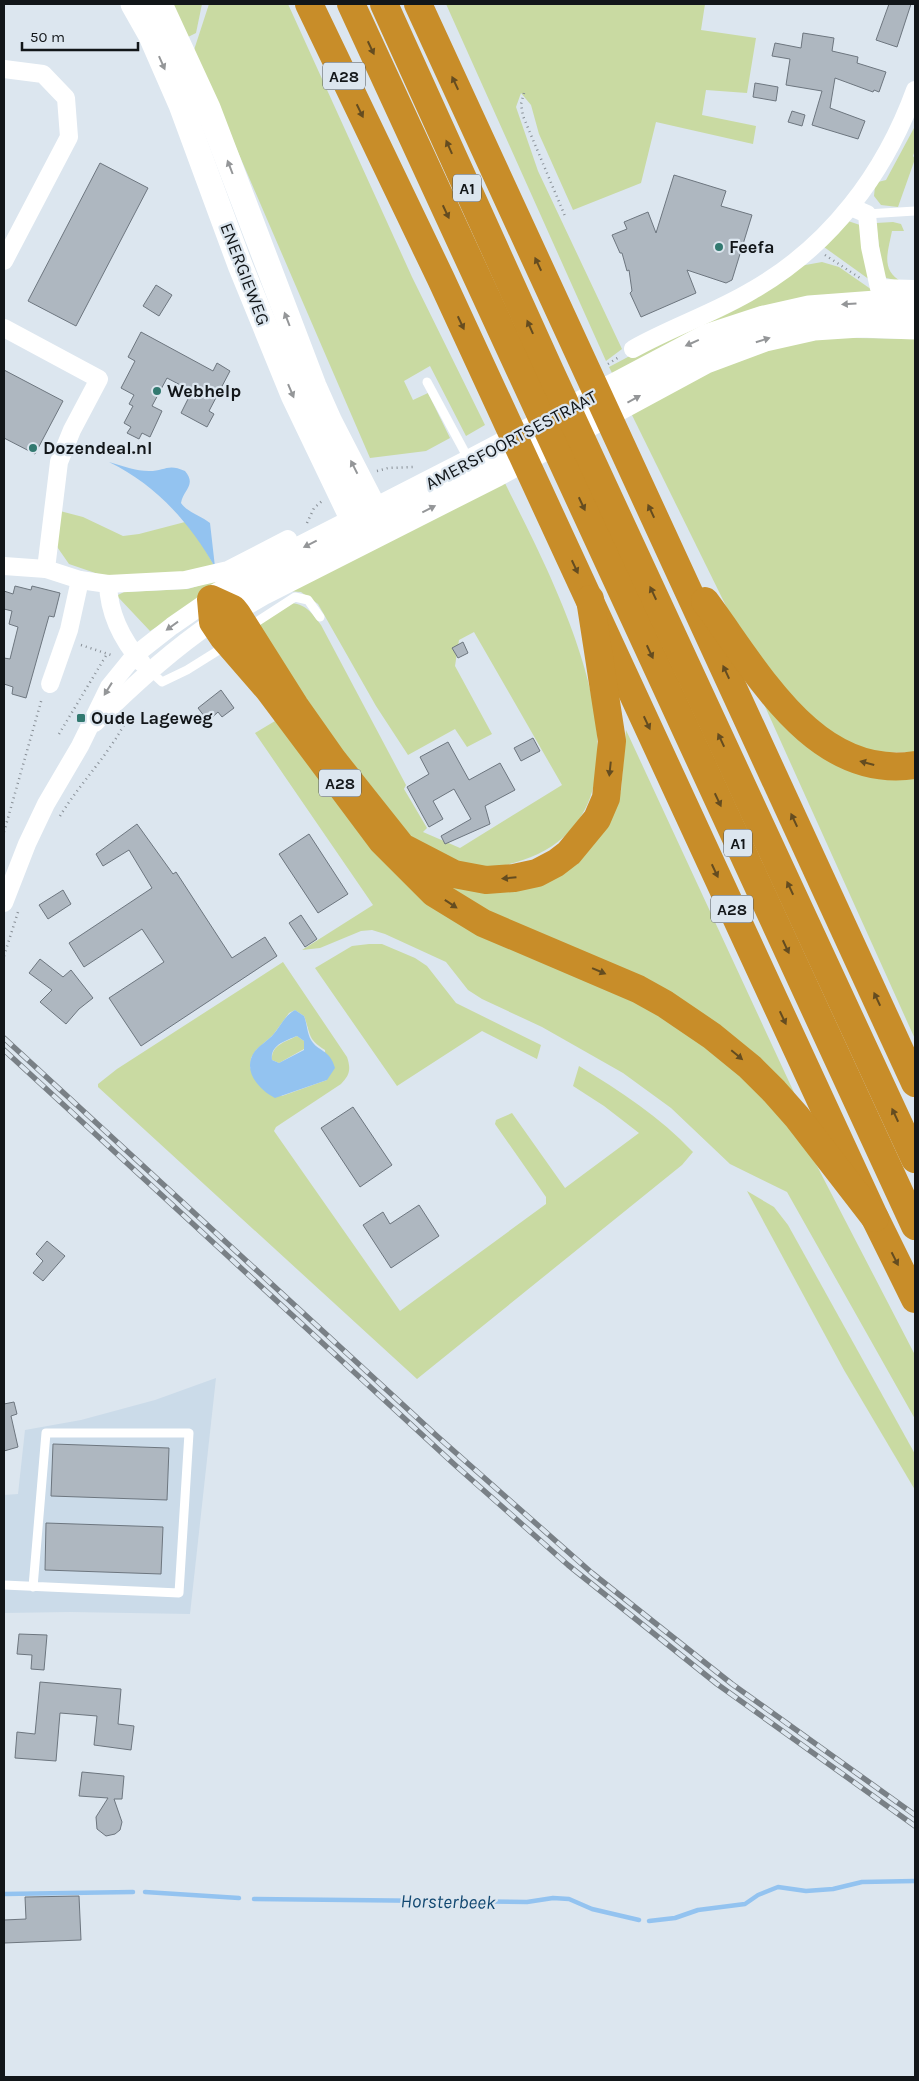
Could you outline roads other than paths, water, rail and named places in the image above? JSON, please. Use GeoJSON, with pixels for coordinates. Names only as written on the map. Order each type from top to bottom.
{"type":"FeatureCollection","features":[{"type":"Feature","properties":{"kind":"highway","name":"A28"},"geometry":{"type":"LineString","coordinates":[[309,4],[590,599],[875,1218],[915,1299]]}},
{"type":"Feature","properties":{"kind":"highway","name":"A1"},"geometry":{"type":"LineString","coordinates":[[351,4],[915,1226]]}},
{"type":"Feature","properties":{"kind":"highway","name":"A1"},"geometry":{"type":"LineString","coordinates":[[384,4],[550,371],[915,1159]]}},
{"type":"Feature","properties":{"kind":"highway","name":"A1"},"geometry":{"type":"LineString","coordinates":[[418,4],[915,1083]]}},
{"type":"Feature","properties":{"kind":"highway","name":"A1"},"geometry":{"type":"LineString","coordinates":[[672,555],[774,694],[792,716],[814,736],[853,759],[872,765],[894,767],[915,765]]}},
{"type":"Feature","properties":{"kind":"highway","name":"A28"},"geometry":{"type":"LineString","coordinates":[[230,625],[295,706],[327,753],[402,847],[454,874],[486,880],[514,878],[537,872],[556,864],[569,853],[597,819],[606,798],[612,741],[590,599]]}},
{"type":"Feature","properties":{"kind":"highway","name":"A28"},"geometry":{"type":"LineString","coordinates":[[230,625],[269,690],[382,841],[434,893],[483,923],[666,1004],[712,1036],[750,1067],[774,1091],[797,1117],[875,1218]]}},
{"type":"Feature","properties":{"kind":"main road","name":"ENERGIEWEG"},"geometry":{"type":"LineString","coordinates":[[132,4],[150,34],[181,105],[240,264],[293,395],[358,532]]}},
{"type":"Feature","properties":{"kind":"main road","name":"ENERGIEWEG"},"geometry":{"type":"LineString","coordinates":[[160,4],[208,108],[314,386],[330,422],[381,520]]}},
{"type":"Feature","properties":{"kind":"main road","name":"AMERSFOORTSESTRAAT"},"geometry":{"type":"LineString","coordinates":[[230,625],[358,532],[381,520],[470,462],[706,336],[764,318],[810,308],[876,303],[915,304]]}},
{"type":"Feature","properties":{"kind":"main road","name":"AMERSFOORTSESTRAAT"},"geometry":{"type":"LineString","coordinates":[[381,520],[498,474],[686,371],[732,350],[788,334],[829,327],[860,325],[915,327]]}},
{"type":"Feature","properties":{"kind":"street"},"geometry":{"type":"LineString","coordinates":[[4,69],[43,74],[66,98],[69,137],[4,261]]}},
{"type":"Feature","properties":{"kind":"street"},"geometry":{"type":"LineString","coordinates":[[633,349],[753,290],[783,270],[812,245],[859,210],[903,121],[915,90]]}},
{"type":"Feature","properties":{"kind":"street"},"geometry":{"type":"LineString","coordinates":[[859,210],[870,246],[879,288],[915,289]]}},
{"type":"Feature","properties":{"kind":"street"},"geometry":{"type":"LineString","coordinates":[[4,328],[99,379],[59,462],[46,569]]}},
{"type":"Feature","properties":{"kind":"street"},"geometry":{"type":"LineString","coordinates":[[4,566],[46,569],[80,580],[108,584],[201,578],[228,570],[288,539]]}},
{"type":"Feature","properties":{"kind":"street"},"geometry":{"type":"LineString","coordinates":[[50,684],[69,630],[80,580]]}},
{"type":"Feature","properties":{"kind":"street"},"geometry":{"type":"LineString","coordinates":[[108,584],[109,605],[130,660]]}},
{"type":"Feature","properties":{"kind":"street","name":"AMERSFOORTSESTRAAT"},"geometry":{"type":"LineString","coordinates":[[12,904],[27,844],[46,804],[89,729],[98,706],[130,660],[230,625]]}},
{"type":"Feature","properties":{"kind":"street","name":"AMERSFOORTSESTRAAT"},"geometry":{"type":"LineString","coordinates":[[89,729],[149,670],[181,644],[230,625]]}},
{"type":"Feature","properties":{"kind":"street","name":"AMERSFOORTSESTRAAT"},"geometry":{"type":"LineString","coordinates":[[130,660],[149,670]]}},
{"type":"Feature","properties":{"kind":"lane"},"geometry":{"type":"LineString","coordinates":[[859,210],[915,211]]}},
{"type":"Feature","properties":{"kind":"lane"},"geometry":{"type":"LineString","coordinates":[[427,382],[470,462]]}},
{"type":"Feature","properties":{"kind":"lane","name":"AMERSFOORTSESTRAAT"},"geometry":{"type":"LineString","coordinates":[[149,670],[162,682],[187,670],[230,625],[295,597],[308,600],[320,617]]}},
{"type":"Feature","properties":{"kind":"lane"},"geometry":{"type":"LineString","coordinates":[[4,1586],[179,1593],[189,1433],[46,1433],[33,1587]]}},
{"type":"Feature","properties":{"kind":"water"},"geometry":{"type":"Polygon","coordinates":[[[109,462],[144,471],[154,471],[170,467],[185,471],[190,484],[181,503],[187,509],[210,523],[215,567],[194,535],[170,506],[142,482],[109,462]]]}},
{"type":"Feature","properties":{"kind":"water"},"geometry":{"type":"Polygon","coordinates":[[[295,1010],[304,1016],[311,1040],[330,1057],[335,1068],[327,1080],[275,1098],[263,1090],[254,1079],[250,1065],[251,1058],[255,1051],[272,1036],[291,1012],[295,1010]],[[297,1036],[279,1044],[273,1051],[272,1060],[279,1063],[304,1050],[304,1041],[297,1036]]]}},
{"type":"Feature","properties":{"kind":"waterway","name":"Horsterbeek"},"geometry":{"type":"LineString","coordinates":[[649,1921],[675,1918],[698,1910],[745,1904],[758,1895],[778,1887],[806,1891],[833,1889],[862,1882],[915,1881]]}},
{"type":"Feature","properties":{"kind":"waterway","name":"Horsterbeek"},"geometry":{"type":"LineString","coordinates":[[4,1894],[133,1892]]}},
{"type":"Feature","properties":{"kind":"waterway","name":"Horsterbeek"},"geometry":{"type":"LineString","coordinates":[[145,1892],[239,1898]]}},
{"type":"Feature","properties":{"kind":"waterway","name":"Horsterbeek"},"geometry":{"type":"LineString","coordinates":[[254,1899],[527,1902],[553,1898],[569,1899],[592,1909],[639,1920]]}},
{"type":"Feature","properties":{"kind":"railway"},"geometry":{"type":"LineString","coordinates":[[4,1038],[438,1437],[592,1573],[732,1684],[915,1815]]}},
{"type":"Feature","properties":{"kind":"railway"},"geometry":{"type":"LineString","coordinates":[[4,1050],[455,1465],[568,1565],[717,1684],[915,1826]]}},
{"type":"Feature","properties":{"kind":"place","name":"Feefa"},"geometry":{"type":"Point","coordinates":[719,247]}},
{"type":"Feature","properties":{"kind":"place","name":"Webhelp"},"geometry":{"type":"Point","coordinates":[157,391]}},
{"type":"Feature","properties":{"kind":"place","name":"Dozendeal.nl"},"geometry":{"type":"Point","coordinates":[33,448]}},
{"type":"Feature","properties":{"kind":"place","name":"Oude Lageweg"},"geometry":{"type":"Point","coordinates":[81,718]}}]}
